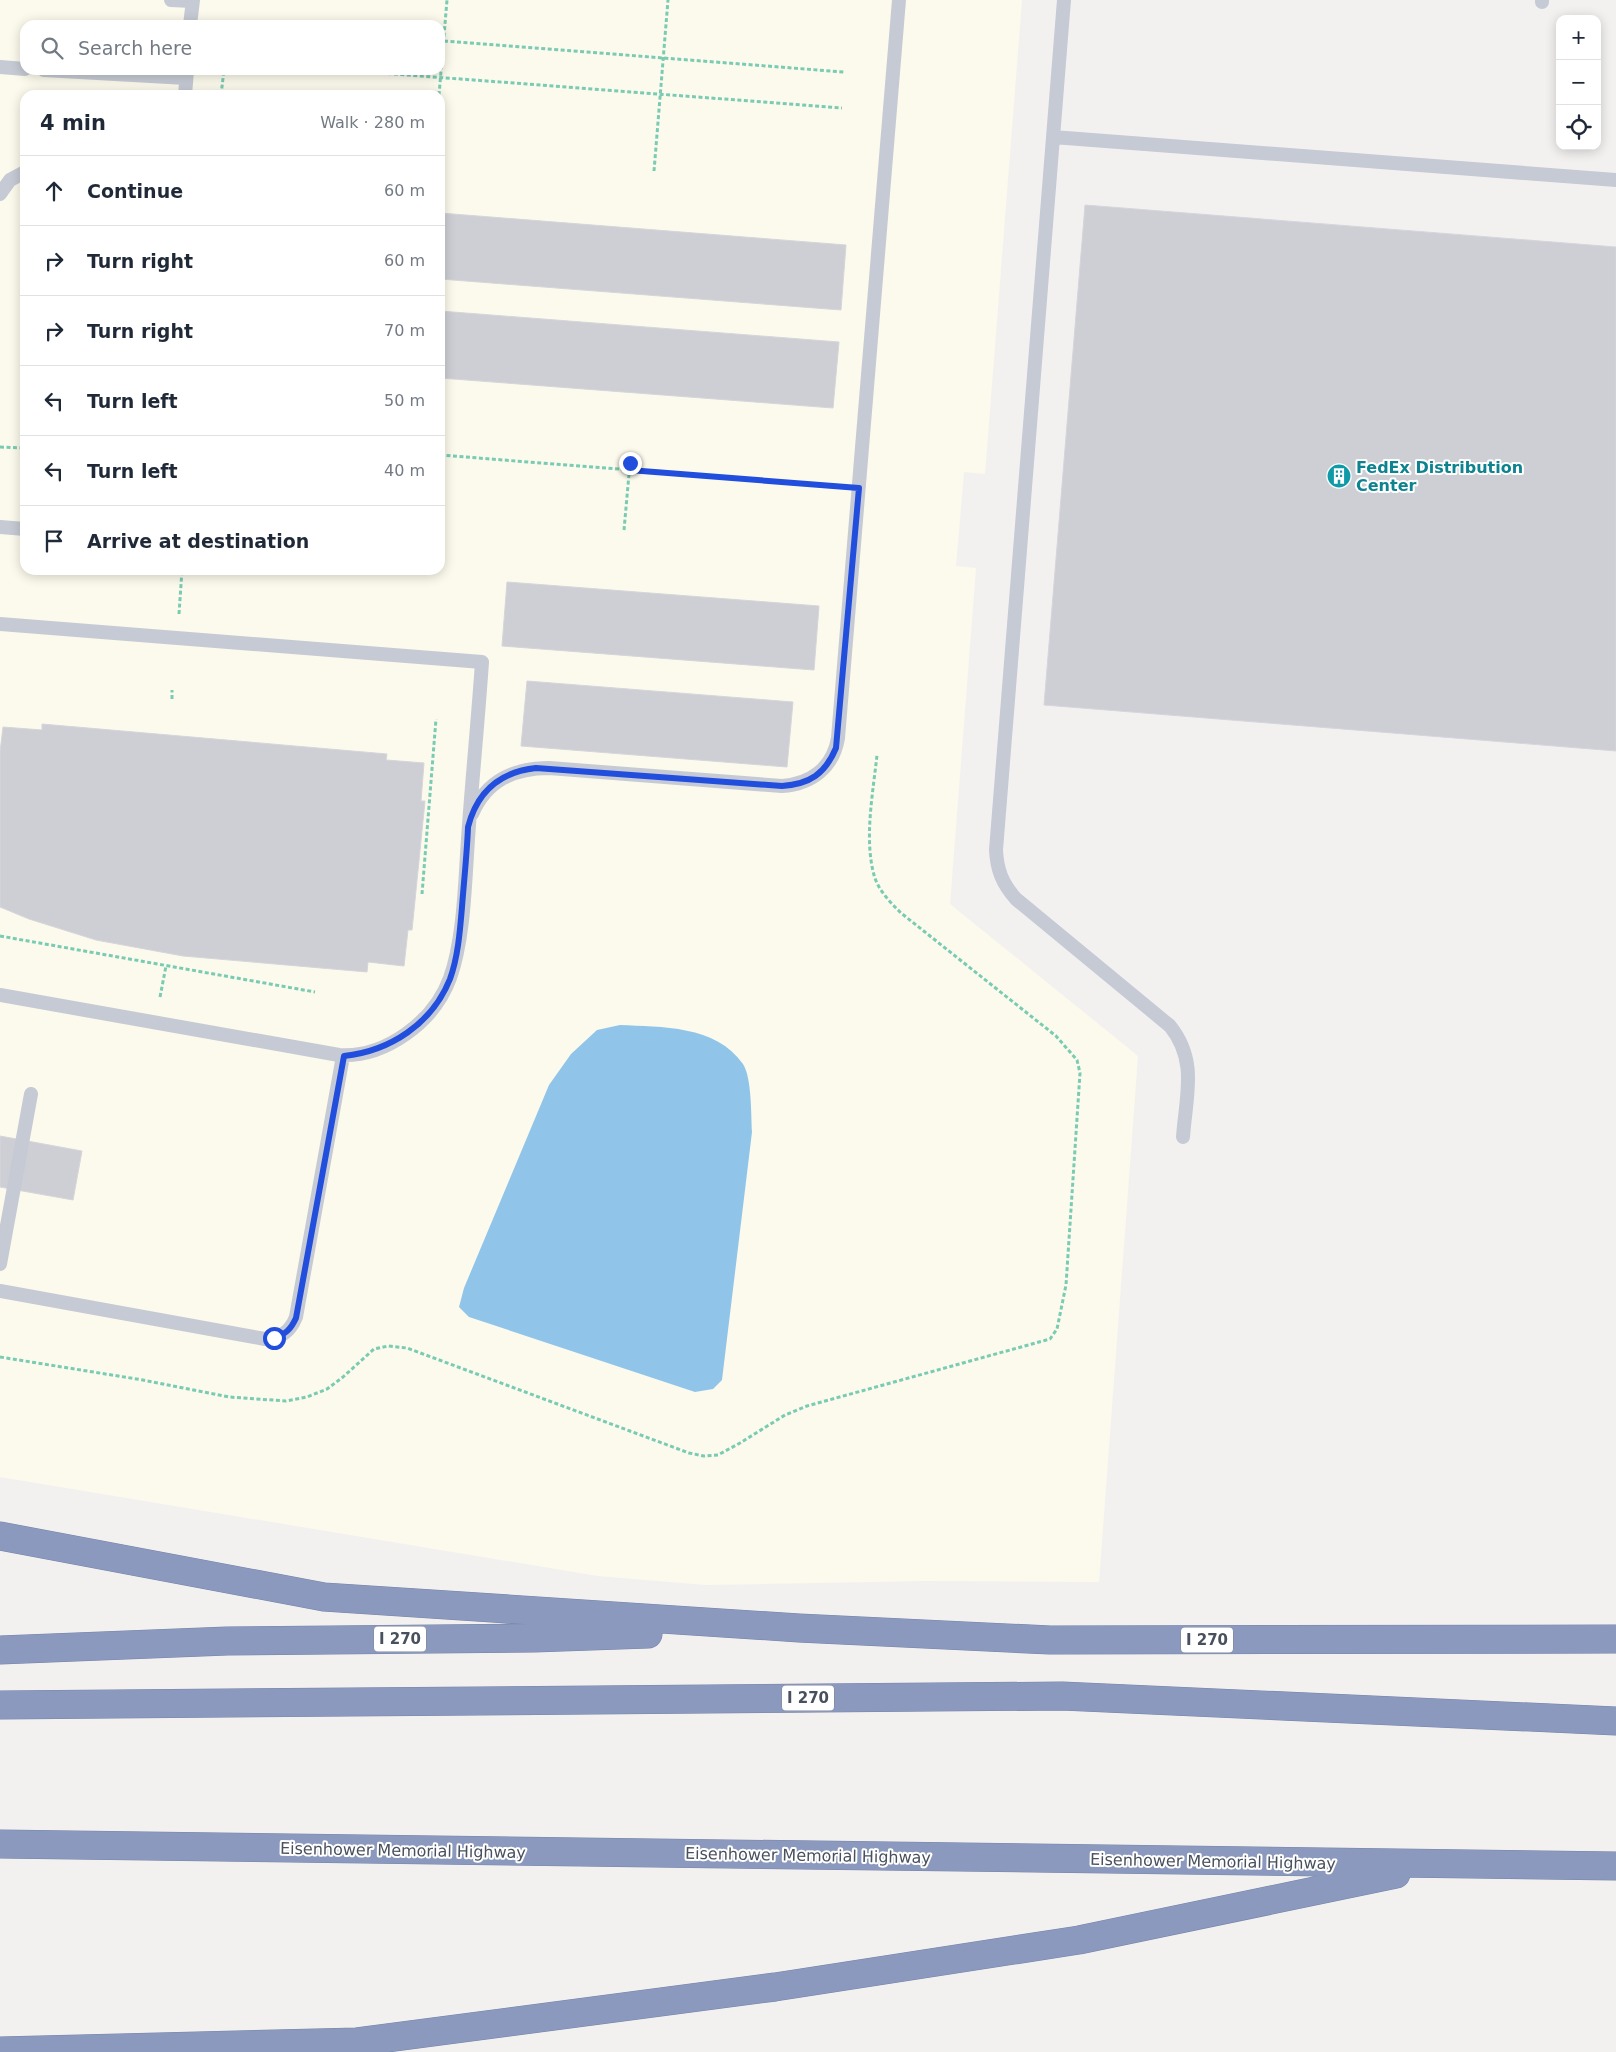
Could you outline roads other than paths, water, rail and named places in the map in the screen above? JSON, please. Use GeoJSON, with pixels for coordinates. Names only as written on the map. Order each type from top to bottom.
{"type":"FeatureCollection","features":[{"type":"Feature","properties":{"kind":"highway"},"geometry":{"type":"LineString","coordinates":[[0,1536],[324,1597],[799,1628]]}},
{"type":"Feature","properties":{"kind":"highway","name":"I 270"},"geometry":{"type":"LineString","coordinates":[[0,1650],[227,1641],[534,1638],[799,1628],[1050,1640],[1616,1639]]}},
{"type":"Feature","properties":{"kind":"highway","name":"I 270"},"geometry":{"type":"LineString","coordinates":[[0,1705],[1062,1696],[1616,1721]]}},
{"type":"Feature","properties":{"kind":"highway","name":"Eisenhower Memorial Highway"},"geometry":{"type":"LineString","coordinates":[[0,1844],[1616,1866]]}},
{"type":"Feature","properties":{"kind":"highway"},"geometry":{"type":"LineString","coordinates":[[0,2052],[357,2042],[774,1987],[1079,1940],[1446,1864]]}},
{"type":"Feature","properties":{"kind":"lane"},"geometry":{"type":"LineString","coordinates":[[171,0],[193,1],[191,20]]}},
{"type":"Feature","properties":{"kind":"lane"},"geometry":{"type":"LineString","coordinates":[[468,827],[478,800],[487,790],[510,774],[522,770],[549,768],[782,786],[801,783],[819,773],[832,758],[838,738],[899,0]]}},
{"type":"Feature","properties":{"kind":"lane"},"geometry":{"type":"LineString","coordinates":[[1064,0],[997,830],[996,864],[1000,877],[1016,899],[1170,1026],[1178,1036],[1188,1059],[1183,1137]]}},
{"type":"Feature","properties":{"kind":"lane"},"geometry":{"type":"LineString","coordinates":[[0,67],[20,69]]}},
{"type":"Feature","properties":{"kind":"lane"},"geometry":{"type":"LineString","coordinates":[[184,90],[186,75]]}},
{"type":"Feature","properties":{"kind":"lane"},"geometry":{"type":"LineString","coordinates":[[1053,137],[1616,180]]}},
{"type":"Feature","properties":{"kind":"lane"},"geometry":{"type":"LineString","coordinates":[[0,194],[10,180],[20,175]]}},
{"type":"Feature","properties":{"kind":"lane"},"geometry":{"type":"LineString","coordinates":[[0,527],[20,529]]}},
{"type":"Feature","properties":{"kind":"lane"},"geometry":{"type":"LineString","coordinates":[[0,624],[482,662],[460,933],[450,978],[440,998],[426,1016],[408,1032],[388,1045],[365,1054],[344,1056],[0,995]]}},
{"type":"Feature","properties":{"kind":"lane"},"geometry":{"type":"LineString","coordinates":[[0,1291],[265,1338],[274,1338],[284,1334],[292,1327],[296,1318],[344,1056]]}},
{"type":"Feature","properties":{"kind":"lane"},"geometry":{"type":"LineString","coordinates":[[0,1264],[31,1094]]}},
{"type":"Feature","properties":{"kind":"water"},"geometry":{"type":"Polygon","coordinates":[[[620,1025],[670,1028],[703,1035],[732,1051],[746,1070],[751,1097],[752,1132],[722,1380],[713,1389],[695,1392],[469,1317],[459,1307],[464,1288],[549,1085],[571,1054],[597,1030],[620,1025]]]}},
{"type":"Feature","properties":{"kind":"place","name":"FedEx Distribution Center"},"geometry":{"type":"Point","coordinates":[1339,476]}}]}
